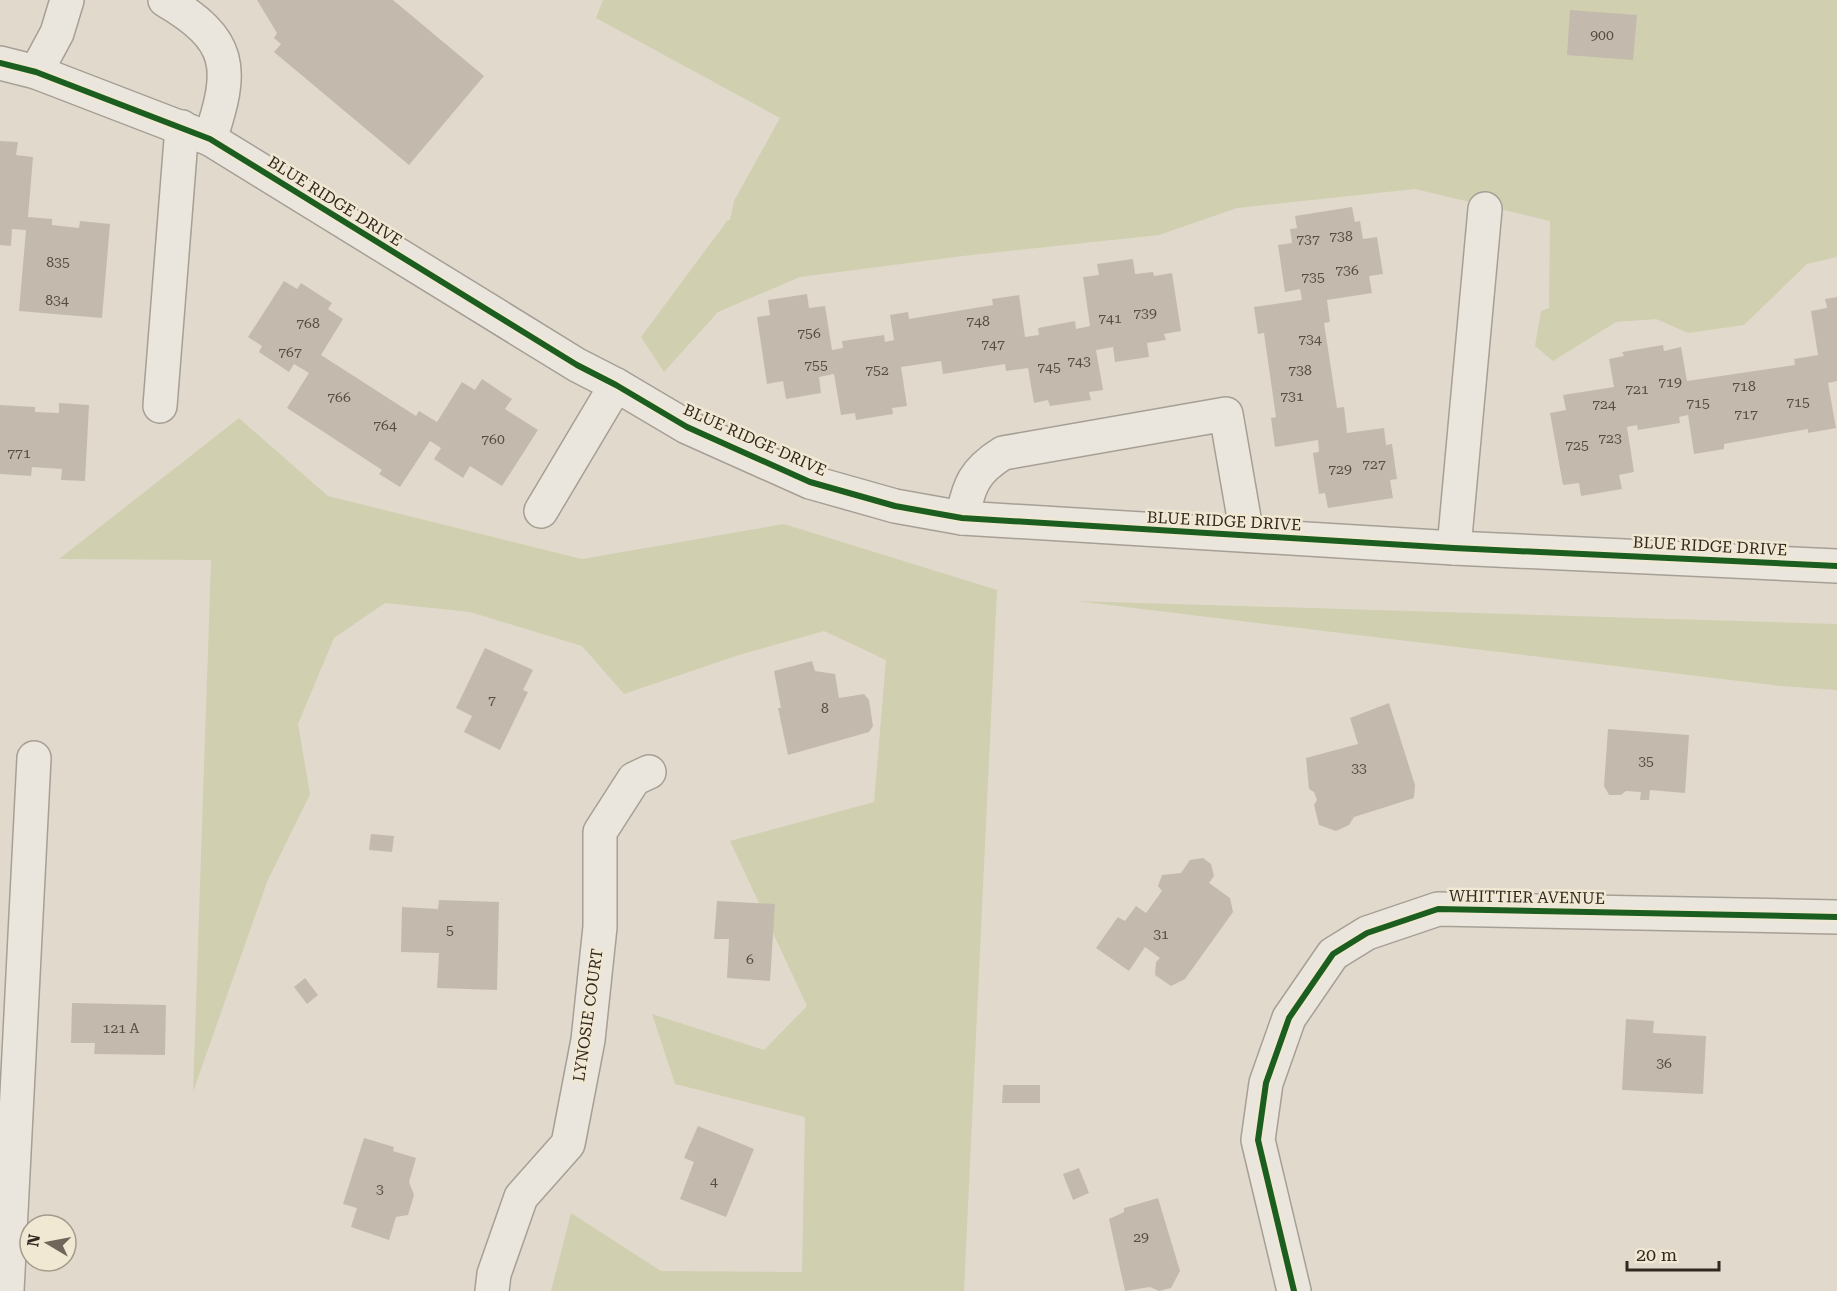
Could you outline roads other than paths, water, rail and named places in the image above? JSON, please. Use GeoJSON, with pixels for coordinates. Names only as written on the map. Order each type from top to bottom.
{"type":"FeatureCollection","features":[{"type":"Feature","properties":{"kind":"street"},"geometry":{"type":"LineString","coordinates":[[36,72],[57,33],[67,0]]}},
{"type":"Feature","properties":{"kind":"street"},"geometry":{"type":"LineString","coordinates":[[160,406],[196,133],[223,100],[226,64],[209,33],[192,16],[165,0]]}},
{"type":"Feature","properties":{"kind":"street","name":"BLUE RIDGE DRIVE"},"geometry":{"type":"LineString","coordinates":[[0,63],[36,72],[196,133],[548,348],[616,384],[687,428],[810,482],[895,506],[962,518],[1454,548],[1837,566]]}},
{"type":"Feature","properties":{"kind":"street"},"geometry":{"type":"LineString","coordinates":[[1454,548],[1485,209]]}},
{"type":"Feature","properties":{"kind":"street"},"geometry":{"type":"LineString","coordinates":[[541,511],[616,384]]}},
{"type":"Feature","properties":{"kind":"street"},"geometry":{"type":"LineString","coordinates":[[962,518],[974,478],[984,464],[1003,453],[1226,414],[1247,535]]}},
{"type":"Feature","properties":{"kind":"street"},"geometry":{"type":"LineString","coordinates":[[7,1291],[34,758]]}},
{"type":"Feature","properties":{"kind":"street","name":"LYNOSIE COURT"},"geometry":{"type":"LineString","coordinates":[[492,1291],[494,1274],[521,1197],[568,1144],[590,1029],[600,927],[600,832],[633,779],[649,772]]}},
{"type":"Feature","properties":{"kind":"street","name":"WHITTIER AVENUE"},"geometry":{"type":"LineString","coordinates":[[1294,1291],[1258,1140],[1266,1083],[1289,1018],[1333,954],[1367,933],[1438,909],[1837,917]]}}]}
